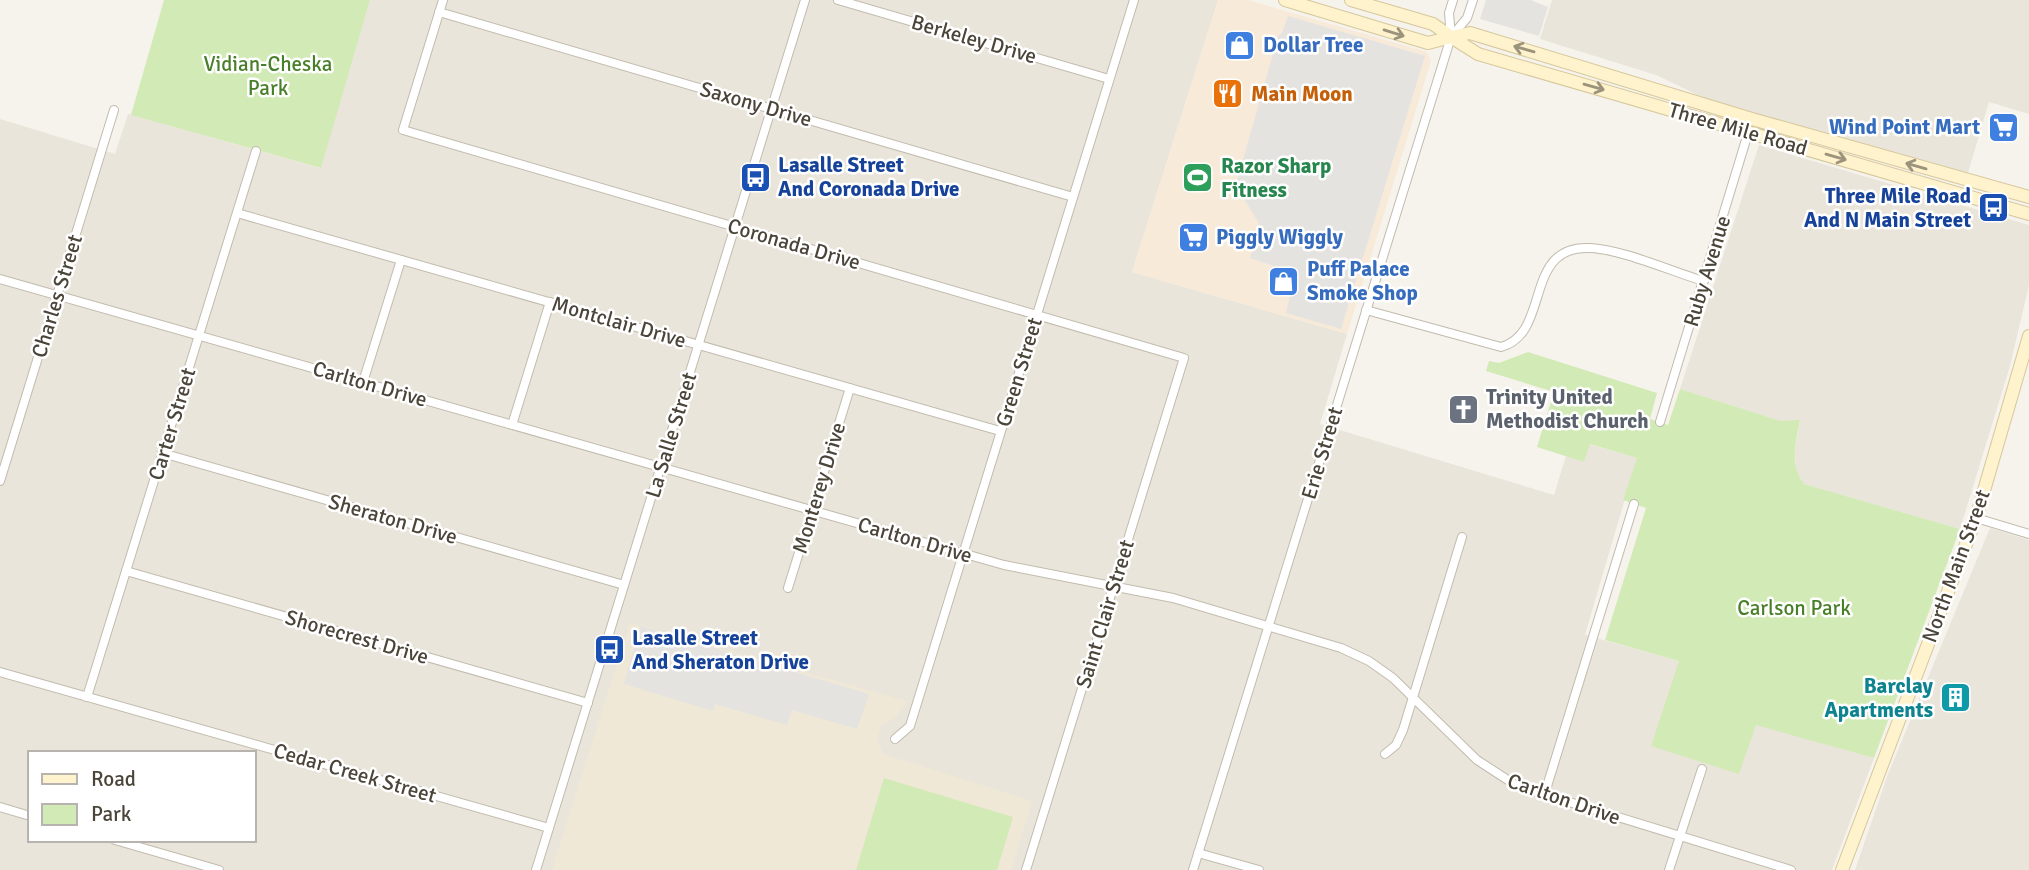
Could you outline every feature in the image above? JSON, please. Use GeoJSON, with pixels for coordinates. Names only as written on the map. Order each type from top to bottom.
{"type":"FeatureCollection","features":[{"type":"Feature","properties":{"kind":"street"},"geometry":{"type":"LineString","coordinates":[[439,12],[443,0]]}},
{"type":"Feature","properties":{"kind":"street","name":"La Salle Street"},"geometry":{"type":"LineString","coordinates":[[536,870],[805,0]]}},
{"type":"Feature","properties":{"kind":"street","name":"Berkeley Drive"},"geometry":{"type":"LineString","coordinates":[[838,0],[1109,79]]}},
{"type":"Feature","properties":{"kind":"street","name":"Green Street"},"geometry":{"type":"LineString","coordinates":[[895,739],[910,726],[1134,0]]}},
{"type":"Feature","properties":{"kind":"street","name":"Three Mile Road"},"geometry":{"type":"LineString","coordinates":[[1285,0],[1428,43],[1470,33],[2029,214]]}},
{"type":"Feature","properties":{"kind":"street","name":"Three Mile Road"},"geometry":{"type":"LineString","coordinates":[[1351,0],[1433,24],[1451,37]]}},
{"type":"Feature","properties":{"kind":"street","name":"Erie Street"},"geometry":{"type":"LineString","coordinates":[[1193,870],[1451,37],[1449,13],[1453,0]]}},
{"type":"Feature","properties":{"kind":"street","name":"Erie Street"},"geometry":{"type":"LineString","coordinates":[[1451,37],[1467,18],[1473,0]]}},
{"type":"Feature","properties":{"kind":"street","name":"Saxony Drive"},"geometry":{"type":"LineString","coordinates":[[439,12],[1073,197]]}},
{"type":"Feature","properties":{"kind":"street","name":"Coronada Drive"},"geometry":{"type":"LineString","coordinates":[[439,12],[403,130],[1184,358]]}},
{"type":"Feature","properties":{"kind":"street","name":"Charles Street"},"geometry":{"type":"LineString","coordinates":[[0,481],[114,110]]}},
{"type":"Feature","properties":{"kind":"street","name":"Three Mile Road"},"geometry":{"type":"LineString","coordinates":[[1750,125],[2029,197]]}},
{"type":"Feature","properties":{"kind":"street","name":"Ruby Avenue"},"geometry":{"type":"LineString","coordinates":[[1660,422],[1750,125]]}},
{"type":"Feature","properties":{"kind":"street","name":"Carter Street"},"geometry":{"type":"LineString","coordinates":[[87,696],[256,151]]}},
{"type":"Feature","properties":{"kind":"street","name":"Montclair Drive"},"geometry":{"type":"LineString","coordinates":[[237,213],[1000,431]]}},
{"type":"Feature","properties":{"kind":"street"},"geometry":{"type":"LineString","coordinates":[[1366,310],[1501,346],[1523,334],[1547,270],[1555,260],[1573,250],[1601,250],[1704,281]]}},
{"type":"Feature","properties":{"kind":"street"},"geometry":{"type":"LineString","coordinates":[[363,382],[401,260]]}},
{"type":"Feature","properties":{"kind":"street","name":"Carlton Drive"},"geometry":{"type":"LineString","coordinates":[[0,279],[962,554],[1033,572],[1173,598],[1355,653],[1381,669],[1489,770],[1544,796],[1791,870]]}},
{"type":"Feature","properties":{"kind":"street"},"geometry":{"type":"LineString","coordinates":[[512,425],[550,302]]}},
{"type":"Feature","properties":{"kind":"street","name":"North Main Street"},"geometry":{"type":"LineString","coordinates":[[1842,870],[1976,518],[2029,337]]}},
{"type":"Feature","properties":{"kind":"street","name":"Saint Clair Street"},"geometry":{"type":"LineString","coordinates":[[1026,870],[1184,358]]}},
{"type":"Feature","properties":{"kind":"street","name":"Monterey Drive"},"geometry":{"type":"LineString","coordinates":[[788,588],[849,388]]}},
{"type":"Feature","properties":{"kind":"street","name":"Sheraton Drive"},"geometry":{"type":"LineString","coordinates":[[162,453],[624,585]]}},
{"type":"Feature","properties":{"kind":"street"},"geometry":{"type":"LineString","coordinates":[[1544,796],[1634,504]]}},
{"type":"Feature","properties":{"kind":"street"},"geometry":{"type":"LineString","coordinates":[[1976,518],[2029,534]]}},
{"type":"Feature","properties":{"kind":"street"},"geometry":{"type":"LineString","coordinates":[[1385,754],[1396,745],[1462,537]]}},
{"type":"Feature","properties":{"kind":"street","name":"Shorecrest Drive"},"geometry":{"type":"LineString","coordinates":[[126,571],[588,703]]}},
{"type":"Feature","properties":{"kind":"street","name":"Cedar Creek Street"},"geometry":{"type":"LineString","coordinates":[[0,672],[549,828]]}},
{"type":"Feature","properties":{"kind":"street"},"geometry":{"type":"LineString","coordinates":[[1669,870],[1702,769]]}},
{"type":"Feature","properties":{"kind":"street"},"geometry":{"type":"LineString","coordinates":[[0,807],[28,815]]}},
{"type":"Feature","properties":{"kind":"street"},"geometry":{"type":"LineString","coordinates":[[122,842],[219,870]]}},
{"type":"Feature","properties":{"kind":"street"},"geometry":{"type":"LineString","coordinates":[[1198,853],[1259,870]]}},
{"type":"Feature","properties":{"kind":"shaded area"},"geometry":{"type":"Polygon","coordinates":[[[370,0],[1218,0],[1132,272],[1347,334],[1320,424],[1554,495],[1566,456],[1584,462],[1589,444],[1637,458],[1585,635],[1679,661],[1756,724],[1874,758],[1832,870],[0,870],[0,119],[115,154],[128,114],[320,168],[370,0]]]}},
{"type":"Feature","properties":{"kind":"shaded area"},"geometry":{"type":"Polygon","coordinates":[[[1218,0],[1248,0],[1427,52],[1431,61],[1347,334],[1132,272],[1218,0]]]}},
{"type":"Feature","properties":{"kind":"shaded area"},"geometry":{"type":"Polygon","coordinates":[[[1486,0],[1531,0],[1548,7],[1539,36],[1480,19],[1486,0]]]}},
{"type":"Feature","properties":{"kind":"shaded area"},"geometry":{"type":"Polygon","coordinates":[[[1552,0],[2029,0],[2029,114],[1989,102],[1967,176],[1818,135],[1702,97],[1656,75],[1540,39],[1552,0]]]}},
{"type":"Feature","properties":{"kind":"shaded area"},"geometry":{"type":"Polygon","coordinates":[[[1288,16],[1425,56],[1341,329],[1286,313],[1295,273],[1250,258],[1259,223],[1244,199],[1233,195],[1278,36],[1282,33],[1288,16]]]}},
{"type":"Feature","properties":{"kind":"shaded area"},"geometry":{"type":"Polygon","coordinates":[[[1759,145],[2029,225],[2029,285],[2010,366],[1960,529],[1804,484],[1796,474],[1795,450],[1800,421],[1781,421],[1680,389],[1759,145]]]}},
{"type":"Feature","properties":{"kind":"shaded area"},"geometry":{"type":"Polygon","coordinates":[[[1990,528],[2029,540],[2029,870],[1855,870],[1888,774],[1990,528]]]}},
{"type":"Feature","properties":{"kind":"shaded area"},"geometry":{"type":"Polygon","coordinates":[[[630,623],[907,701],[895,718],[881,725],[877,738],[883,754],[1032,801],[1011,870],[552,870],[630,623]]]}},
{"type":"Feature","properties":{"kind":"shaded area"},"geometry":{"type":"Polygon","coordinates":[[[640,626],[869,694],[857,729],[792,710],[787,725],[715,704],[713,711],[624,684],[640,626]]]}},
{"type":"Feature","properties":{"kind":"green space","name":"Vidian-Cheska Park"},"geometry":{"type":"Polygon","coordinates":[[[164,0],[370,0],[321,168],[131,115],[164,0]]]}},
{"type":"Feature","properties":{"kind":"green space","name":"Carlson Park"},"geometry":{"type":"Polygon","coordinates":[[[1528,352],[1657,393],[1650,419],[1668,425],[1680,389],[1781,421],[1800,420],[1795,461],[1799,477],[1804,484],[1960,529],[1874,758],[1756,725],[1739,774],[1651,746],[1679,661],[1605,640],[1646,508],[1623,500],[1637,458],[1590,444],[1584,462],[1537,447],[1554,392],[1486,371],[1489,361],[1499,363],[1528,352]]]}},
{"type":"Feature","properties":{"kind":"green space"},"geometry":{"type":"Polygon","coordinates":[[[884,778],[1013,817],[997,870],[856,870],[884,778]]]}},
{"type":"Feature","properties":{"kind":"place","name":"Dollar Tree"},"geometry":{"type":"Point","coordinates":[1240,45]}},
{"type":"Feature","properties":{"kind":"place","name":"Main Moon"},"geometry":{"type":"Point","coordinates":[1228,94]}},
{"type":"Feature","properties":{"kind":"place","name":"Wind Point Mart"},"geometry":{"type":"Point","coordinates":[2003,127]}},
{"type":"Feature","properties":{"kind":"place","name":"Lasalle Street And Coronada Drive"},"geometry":{"type":"Point","coordinates":[755,177]}},
{"type":"Feature","properties":{"kind":"place","name":"Razor Sharp Fitness"},"geometry":{"type":"Point","coordinates":[1198,178]}},
{"type":"Feature","properties":{"kind":"place","name":"Three Mile Road And N Main Street"},"geometry":{"type":"Point","coordinates":[1994,208]}},
{"type":"Feature","properties":{"kind":"place","name":"Piggly Wiggly"},"geometry":{"type":"Point","coordinates":[1193,237]}},
{"type":"Feature","properties":{"kind":"place","name":"Puff Palace Smoke Shop"},"geometry":{"type":"Point","coordinates":[1284,281]}},
{"type":"Feature","properties":{"kind":"place","name":"Trinity United Methodist Church"},"geometry":{"type":"Point","coordinates":[1463,409]}},
{"type":"Feature","properties":{"kind":"place","name":"Lasalle Street And Sheraton Drive"},"geometry":{"type":"Point","coordinates":[609,650]}},
{"type":"Feature","properties":{"kind":"place","name":"Barclay Apartments"},"geometry":{"type":"Point","coordinates":[1956,698]}}]}
